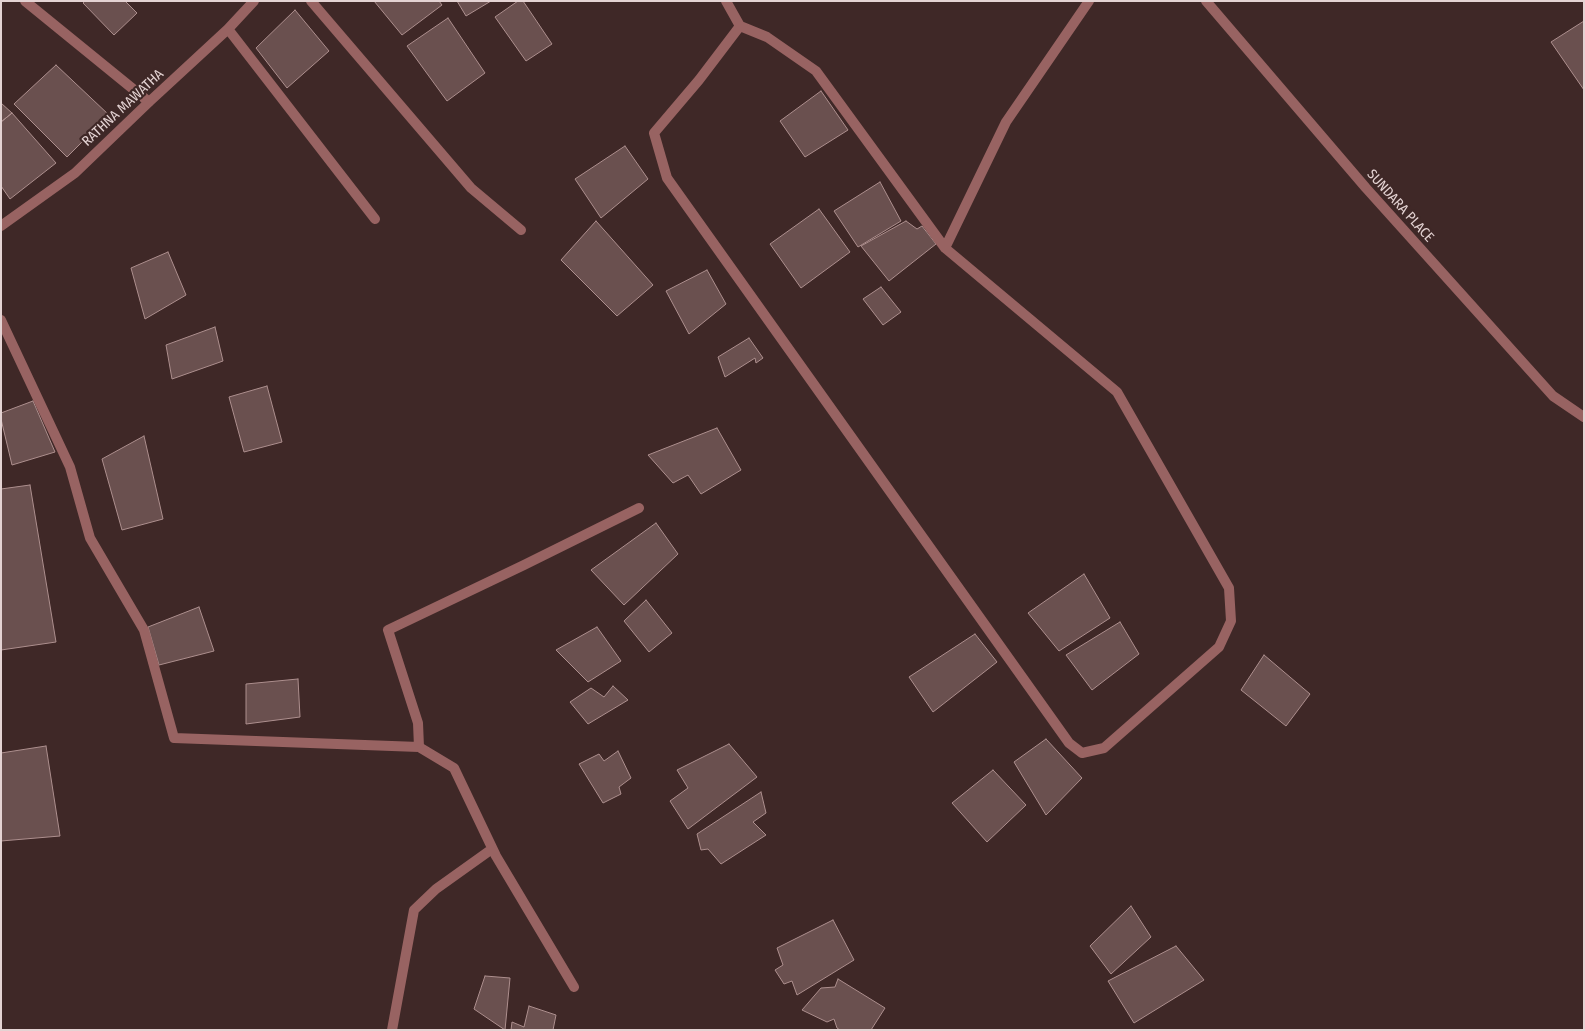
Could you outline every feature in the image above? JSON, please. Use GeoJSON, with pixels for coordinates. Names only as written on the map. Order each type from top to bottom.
{"type":"FeatureCollection","features":[{"type":"Feature","properties":{"kind":"street"},"geometry":{"type":"LineString","coordinates":[[25,1],[149,102]]}},
{"type":"Feature","properties":{"kind":"street","name":"RATHNA MAWATHA"},"geometry":{"type":"LineString","coordinates":[[1,226],[75,172],[228,30],[254,1]]}},
{"type":"Feature","properties":{"kind":"street"},"geometry":{"type":"LineString","coordinates":[[311,1],[471,188],[521,230]]}},
{"type":"Feature","properties":{"kind":"street"},"geometry":{"type":"LineString","coordinates":[[726,1],[740,26],[767,37],[816,71],[945,248],[1117,392],[1229,588],[1231,621],[1219,647],[1104,748],[1082,752],[1069,743],[666,178],[654,133],[699,80],[740,26]]}},
{"type":"Feature","properties":{"kind":"street"},"geometry":{"type":"LineString","coordinates":[[945,248],[1006,122],[1089,1]]}},
{"type":"Feature","properties":{"kind":"street","name":"SUNDARA PLACE"},"geometry":{"type":"LineString","coordinates":[[1206,1],[1366,188],[1553,396],[1584,417]]}},
{"type":"Feature","properties":{"kind":"street"},"geometry":{"type":"LineString","coordinates":[[228,30],[375,219]]}},
{"type":"Feature","properties":{"kind":"street"},"geometry":{"type":"LineString","coordinates":[[1,320],[70,467],[90,538],[144,630],[174,738],[419,747],[454,768],[492,850],[574,987]]}},
{"type":"Feature","properties":{"kind":"street"},"geometry":{"type":"LineString","coordinates":[[419,747],[418,723],[388,630],[638,508]]}},
{"type":"Feature","properties":{"kind":"street"},"geometry":{"type":"LineString","coordinates":[[392,1030],[414,910],[436,889],[492,850]]}},
{"type":"Feature","properties":{"kind":"building"},"geometry":{"type":"Polygon","coordinates":[[[85,1],[125,1],[137,13],[114,35],[83,3],[85,1]]]}},
{"type":"Feature","properties":{"kind":"building"},"geometry":{"type":"Polygon","coordinates":[[[374,1],[439,1],[442,5],[402,35],[374,1]]]}},
{"type":"Feature","properties":{"kind":"building"},"geometry":{"type":"Polygon","coordinates":[[[457,1],[491,1],[466,16],[457,1]]]}},
{"type":"Feature","properties":{"kind":"building"},"geometry":{"type":"Polygon","coordinates":[[[518,1],[523,1],[552,44],[526,61],[495,17],[518,1]]]}},
{"type":"Feature","properties":{"kind":"building"},"geometry":{"type":"Polygon","coordinates":[[[295,10],[329,51],[287,88],[256,48],[295,10]]]}},
{"type":"Feature","properties":{"kind":"building"},"geometry":{"type":"Polygon","coordinates":[[[448,18],[485,73],[447,101],[407,46],[448,18]]]}},
{"type":"Feature","properties":{"kind":"building"},"geometry":{"type":"Polygon","coordinates":[[[1584,21],[1584,90],[1551,42],[1584,21]]]}},
{"type":"Feature","properties":{"kind":"building"},"geometry":{"type":"Polygon","coordinates":[[[56,65],[109,115],[67,157],[14,104],[56,65]]]}},
{"type":"Feature","properties":{"kind":"building"},"geometry":{"type":"Polygon","coordinates":[[[821,91],[848,130],[805,157],[780,121],[821,91]]]}},
{"type":"Feature","properties":{"kind":"building"},"geometry":{"type":"Polygon","coordinates":[[[1,103],[12,113],[1,122],[1,103]]]}},
{"type":"Feature","properties":{"kind":"building"},"geometry":{"type":"Polygon","coordinates":[[[12,113],[56,163],[10,199],[1,186],[1,122],[12,113]]]}},
{"type":"Feature","properties":{"kind":"building"},"geometry":{"type":"Polygon","coordinates":[[[625,146],[648,179],[601,218],[575,179],[625,146]]]}},
{"type":"Feature","properties":{"kind":"building"},"geometry":{"type":"Polygon","coordinates":[[[880,182],[901,221],[858,247],[834,211],[880,182]]]}},
{"type":"Feature","properties":{"kind":"building"},"geometry":{"type":"Polygon","coordinates":[[[819,209],[850,252],[801,288],[770,244],[819,209]]]}},
{"type":"Feature","properties":{"kind":"building"},"geometry":{"type":"Polygon","coordinates":[[[596,221],[653,285],[617,316],[561,260],[596,221]]]}},
{"type":"Feature","properties":{"kind":"building"},"geometry":{"type":"Polygon","coordinates":[[[906,221],[917,229],[922,226],[936,244],[889,281],[861,246],[906,221]]]}},
{"type":"Feature","properties":{"kind":"building"},"geometry":{"type":"Polygon","coordinates":[[[168,252],[186,295],[145,319],[131,268],[168,252]]]}},
{"type":"Feature","properties":{"kind":"building"},"geometry":{"type":"Polygon","coordinates":[[[707,270],[726,304],[689,334],[666,291],[707,270]]]}},
{"type":"Feature","properties":{"kind":"building"},"geometry":{"type":"Polygon","coordinates":[[[881,287],[901,312],[883,325],[863,299],[881,287]]]}},
{"type":"Feature","properties":{"kind":"building"},"geometry":{"type":"Polygon","coordinates":[[[215,327],[223,361],[172,379],[166,345],[215,327]]]}},
{"type":"Feature","properties":{"kind":"building"},"geometry":{"type":"Polygon","coordinates":[[[749,338],[763,358],[756,363],[755,358],[725,377],[718,357],[749,338]]]}},
{"type":"Feature","properties":{"kind":"building"},"geometry":{"type":"Polygon","coordinates":[[[267,386],[282,442],[244,452],[229,397],[267,386]]]}},
{"type":"Feature","properties":{"kind":"building"},"geometry":{"type":"Polygon","coordinates":[[[33,401],[55,452],[12,465],[1,413],[33,401]]]}},
{"type":"Feature","properties":{"kind":"building"},"geometry":{"type":"Polygon","coordinates":[[[717,428],[741,470],[701,494],[688,475],[673,483],[648,455],[717,428]]]}},
{"type":"Feature","properties":{"kind":"building"},"geometry":{"type":"Polygon","coordinates":[[[144,436],[163,519],[122,530],[102,459],[144,436]]]}},
{"type":"Feature","properties":{"kind":"building"},"geometry":{"type":"Polygon","coordinates":[[[30,485],[56,642],[1,650],[1,489],[30,485]]]}},
{"type":"Feature","properties":{"kind":"building"},"geometry":{"type":"Polygon","coordinates":[[[656,523],[678,554],[624,605],[591,570],[656,523]]]}},
{"type":"Feature","properties":{"kind":"building"},"geometry":{"type":"Polygon","coordinates":[[[1084,574],[1110,618],[1059,651],[1028,613],[1084,574]]]}},
{"type":"Feature","properties":{"kind":"building"},"geometry":{"type":"Polygon","coordinates":[[[646,600],[672,633],[649,652],[624,621],[646,600]]]}},
{"type":"Feature","properties":{"kind":"building"},"geometry":{"type":"Polygon","coordinates":[[[199,607],[214,651],[159,665],[148,627],[199,607]]]}},
{"type":"Feature","properties":{"kind":"building"},"geometry":{"type":"Polygon","coordinates":[[[1120,622],[1139,654],[1092,690],[1066,655],[1120,622]]]}},
{"type":"Feature","properties":{"kind":"building"},"geometry":{"type":"Polygon","coordinates":[[[597,627],[621,661],[588,682],[556,650],[597,627]]]}},
{"type":"Feature","properties":{"kind":"building"},"geometry":{"type":"Polygon","coordinates":[[[975,634],[997,662],[933,712],[909,677],[975,634]]]}},
{"type":"Feature","properties":{"kind":"building"},"geometry":{"type":"Polygon","coordinates":[[[1264,655],[1310,694],[1286,726],[1241,690],[1264,655]]]}},
{"type":"Feature","properties":{"kind":"building"},"geometry":{"type":"Polygon","coordinates":[[[298,679],[300,717],[246,724],[246,684],[298,679]]]}},
{"type":"Feature","properties":{"kind":"building"},"geometry":{"type":"Polygon","coordinates":[[[613,686],[628,700],[588,724],[570,702],[591,688],[604,697],[613,686]]]}},
{"type":"Feature","properties":{"kind":"building"},"geometry":{"type":"Polygon","coordinates":[[[1046,739],[1082,778],[1046,815],[1014,762],[1046,739]]]}},
{"type":"Feature","properties":{"kind":"building"},"geometry":{"type":"Polygon","coordinates":[[[729,744],[757,777],[688,829],[670,801],[688,788],[677,770],[729,744]]]}},
{"type":"Feature","properties":{"kind":"building"},"geometry":{"type":"Polygon","coordinates":[[[46,746],[60,836],[1,841],[1,753],[46,746]]]}},
{"type":"Feature","properties":{"kind":"building"},"geometry":{"type":"Polygon","coordinates":[[[618,751],[631,778],[619,787],[621,794],[603,803],[579,764],[599,754],[604,761],[618,751]]]}},
{"type":"Feature","properties":{"kind":"building"},"geometry":{"type":"Polygon","coordinates":[[[993,770],[1026,805],[987,842],[952,803],[993,770]]]}},
{"type":"Feature","properties":{"kind":"building"},"geometry":{"type":"Polygon","coordinates":[[[761,792],[766,813],[753,822],[766,835],[721,864],[708,849],[701,850],[697,834],[761,792]]]}},
{"type":"Feature","properties":{"kind":"building"},"geometry":{"type":"Polygon","coordinates":[[[1131,906],[1151,937],[1111,974],[1090,946],[1131,906]]]}},
{"type":"Feature","properties":{"kind":"building"},"geometry":{"type":"Polygon","coordinates":[[[833,920],[854,960],[797,995],[792,981],[784,984],[775,970],[783,965],[777,948],[833,920]]]}},
{"type":"Feature","properties":{"kind":"building"},"geometry":{"type":"Polygon","coordinates":[[[1176,946],[1204,980],[1134,1023],[1108,981],[1176,946]]]}},
{"type":"Feature","properties":{"kind":"building"},"geometry":{"type":"Polygon","coordinates":[[[485,976],[510,978],[505,1030],[474,1009],[485,976]]]}},
{"type":"Feature","properties":{"kind":"building"},"geometry":{"type":"Polygon","coordinates":[[[838,979],[885,1008],[871,1030],[840,1030],[837,1028],[834,1019],[827,1022],[802,1010],[821,988],[835,987],[838,979]]]}},
{"type":"Feature","properties":{"kind":"building"},"geometry":{"type":"Polygon","coordinates":[[[529,1006],[556,1015],[553,1030],[511,1030],[512,1022],[524,1027],[529,1006]]]}}]}
